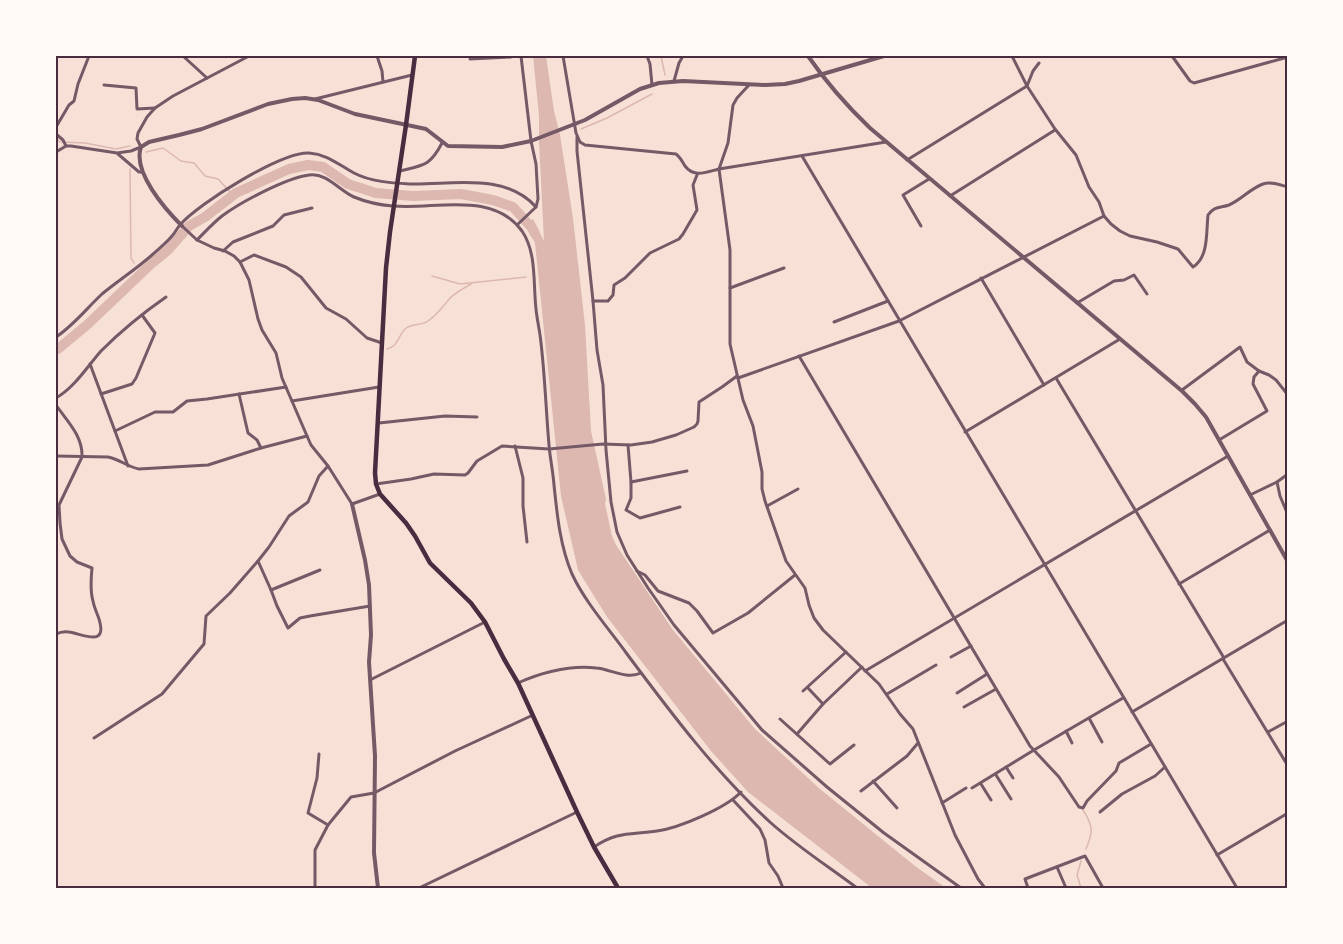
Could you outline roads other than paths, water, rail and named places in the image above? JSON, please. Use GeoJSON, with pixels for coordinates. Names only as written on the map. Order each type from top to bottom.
{"type":"FeatureCollection","features":[{"type":"Feature","properties":{"kind":"main road"},"geometry":{"type":"LineString","coordinates":[[415,56],[386,268],[376,484],[380,495],[415,536],[430,563],[471,603],[485,622],[534,715],[594,847],[618,888]]}},
{"type":"Feature","properties":{"kind":"street"},"geometry":{"type":"LineString","coordinates":[[56,127],[69,105],[74,101],[89,56]]}},
{"type":"Feature","properties":{"kind":"street"},"geometry":{"type":"LineString","coordinates":[[183,56],[207,78]]}},
{"type":"Feature","properties":{"kind":"street"},"geometry":{"type":"LineString","coordinates":[[249,56],[155,108],[138,133],[137,139],[141,147],[139,156],[142,172],[162,203],[181,225],[196,238],[234,256],[240,262],[249,280],[262,330],[276,353],[286,387],[311,445],[328,465],[352,504],[365,560],[370,606],[369,662],[374,728],[374,853],[378,888]]}},
{"type":"Feature","properties":{"kind":"street"},"geometry":{"type":"LineString","coordinates":[[377,56],[383,82]]}},
{"type":"Feature","properties":{"kind":"street"},"geometry":{"type":"LineString","coordinates":[[470,59],[511,56]]}},
{"type":"Feature","properties":{"kind":"street"},"geometry":{"type":"LineString","coordinates":[[517,225],[536,207],[538,200],[536,164],[521,56]]}},
{"type":"Feature","properties":{"kind":"street"},"geometry":{"type":"LineString","coordinates":[[563,56],[577,138],[597,350],[603,385],[604,444],[614,517],[627,555],[674,625],[762,730],[827,788],[884,833],[961,888]]}},
{"type":"Feature","properties":{"kind":"street"},"geometry":{"type":"LineString","coordinates":[[647,56],[652,85]]}},
{"type":"Feature","properties":{"kind":"street"},"geometry":{"type":"LineString","coordinates":[[674,81],[683,56]]}},
{"type":"Feature","properties":{"kind":"street"},"geometry":{"type":"LineString","coordinates":[[808,56],[860,118],[886,142],[1196,404],[1206,417],[1287,562]]}},
{"type":"Feature","properties":{"kind":"street"},"geometry":{"type":"LineString","coordinates":[[315,99],[355,114],[426,129],[448,146],[502,147],[531,141],[585,120],[640,89],[652,85],[674,81],[749,85],[785,84],[884,56]]}},
{"type":"Feature","properties":{"kind":"street"},"geometry":{"type":"LineString","coordinates":[[1012,56],[1055,129],[1076,155],[1089,188],[1099,202],[1104,216],[1116,228],[1130,236],[1178,249],[1193,267],[1204,254],[1211,211],[1216,207],[1231,204],[1263,184],[1275,183],[1287,187]]}},
{"type":"Feature","properties":{"kind":"street"},"geometry":{"type":"LineString","coordinates":[[1172,56],[1190,81],[1194,83],[1287,57]]}},
{"type":"Feature","properties":{"kind":"street"},"geometry":{"type":"LineString","coordinates":[[1273,56],[1274,60]]}},
{"type":"Feature","properties":{"kind":"street"},"geometry":{"type":"LineString","coordinates":[[907,160],[1028,86],[1039,63]]}},
{"type":"Feature","properties":{"kind":"street"},"geometry":{"type":"LineString","coordinates":[[56,134],[65,144],[117,153],[131,151],[149,142],[202,129],[268,104],[292,99],[315,99],[412,75]]}},
{"type":"Feature","properties":{"kind":"street"},"geometry":{"type":"LineString","coordinates":[[104,85],[136,88],[137,109],[155,108]]}},
{"type":"Feature","properties":{"kind":"street"},"geometry":{"type":"LineString","coordinates":[[749,85],[733,105],[728,142],[719,169],[730,250],[730,344],[743,400],[753,426],[762,472],[762,489],[786,561],[805,588],[814,618],[879,684],[913,729],[955,835],[985,888]]}},
{"type":"Feature","properties":{"kind":"street"},"geometry":{"type":"LineString","coordinates":[[950,196],[1055,129]]}},
{"type":"Feature","properties":{"kind":"street"},"geometry":{"type":"LineString","coordinates":[[577,138],[585,145],[676,154],[690,172],[697,174],[886,142]]}},
{"type":"Feature","properties":{"kind":"street"},"geometry":{"type":"LineString","coordinates":[[400,171],[419,166],[430,160],[442,143]]}},
{"type":"Feature","properties":{"kind":"street"},"geometry":{"type":"LineString","coordinates":[[56,152],[65,144]]}},
{"type":"Feature","properties":{"kind":"street"},"geometry":{"type":"LineString","coordinates":[[117,153],[139,172],[142,172]]}},
{"type":"Feature","properties":{"kind":"street"},"geometry":{"type":"LineString","coordinates":[[56,337],[103,294],[153,255],[181,225],[224,191],[270,164],[290,156],[309,153],[329,158],[355,174],[398,184],[482,182],[508,189],[526,198],[536,207]]}},
{"type":"Feature","properties":{"kind":"street"},"geometry":{"type":"LineString","coordinates":[[802,156],[1237,888]]}},
{"type":"Feature","properties":{"kind":"street"},"geometry":{"type":"LineString","coordinates":[[196,238],[225,214],[281,184],[316,174],[353,196],[370,202],[394,205],[468,205],[498,212],[517,225],[528,244],[533,268],[555,506],[572,573],[581,591],[692,738],[725,777],[771,823],[857,888]]}},
{"type":"Feature","properties":{"kind":"street"},"geometry":{"type":"LineString","coordinates":[[593,301],[608,301],[613,295],[614,285],[625,278],[645,257],[679,239],[697,210],[693,185],[697,174]]}},
{"type":"Feature","properties":{"kind":"street"},"geometry":{"type":"LineString","coordinates":[[921,226],[903,195],[929,178]]}},
{"type":"Feature","properties":{"kind":"street"},"geometry":{"type":"LineString","coordinates":[[223,251],[233,242],[273,226],[285,215],[312,208]]}},
{"type":"Feature","properties":{"kind":"street"},"geometry":{"type":"LineString","coordinates":[[376,484],[434,474],[465,475],[477,461],[502,446],[549,448],[604,444],[628,445],[676,435],[694,427],[699,421],[699,402],[737,377],[899,321],[1104,216]]}},
{"type":"Feature","properties":{"kind":"street"},"geometry":{"type":"LineString","coordinates":[[240,262],[254,255],[286,267],[301,277],[326,308],[346,319],[367,338],[382,344]]}},
{"type":"Feature","properties":{"kind":"street"},"geometry":{"type":"LineString","coordinates":[[730,288],[784,268]]}},
{"type":"Feature","properties":{"kind":"street"},"geometry":{"type":"LineString","coordinates":[[1077,303],[1114,281],[1124,280],[1134,274],[1147,294]]}},
{"type":"Feature","properties":{"kind":"street"},"geometry":{"type":"LineString","coordinates":[[981,278],[1044,385]]}},
{"type":"Feature","properties":{"kind":"street"},"geometry":{"type":"LineString","coordinates":[[56,398],[103,350],[166,297]]}},
{"type":"Feature","properties":{"kind":"street"},"geometry":{"type":"LineString","coordinates":[[834,322],[888,301]]}},
{"type":"Feature","properties":{"kind":"street"},"geometry":{"type":"LineString","coordinates":[[101,394],[132,384],[136,378],[155,333],[142,315]]}},
{"type":"Feature","properties":{"kind":"street"},"geometry":{"type":"LineString","coordinates":[[965,432],[1120,339]]}},
{"type":"Feature","properties":{"kind":"street"},"geometry":{"type":"LineString","coordinates":[[1181,391],[1240,347],[1247,362],[1276,380],[1287,395]]}},
{"type":"Feature","properties":{"kind":"street"},"geometry":{"type":"LineString","coordinates":[[799,356],[1030,746],[1059,777],[1081,808],[1116,771],[1119,763],[1151,744]]}},
{"type":"Feature","properties":{"kind":"street"},"geometry":{"type":"LineString","coordinates":[[90,364],[128,466]]}},
{"type":"Feature","properties":{"kind":"street"},"geometry":{"type":"LineString","coordinates":[[1219,440],[1267,411],[1253,384],[1254,377],[1259,371]]}},
{"type":"Feature","properties":{"kind":"street"},"geometry":{"type":"LineString","coordinates":[[1056,378],[1287,766]]}},
{"type":"Feature","properties":{"kind":"street"},"geometry":{"type":"LineString","coordinates":[[292,401],[381,386]]}},
{"type":"Feature","properties":{"kind":"street"},"geometry":{"type":"LineString","coordinates":[[115,431],[155,412],[173,412],[187,401],[286,387]]}},
{"type":"Feature","properties":{"kind":"street"},"geometry":{"type":"LineString","coordinates":[[239,394],[248,433],[257,440],[261,448]]}},
{"type":"Feature","properties":{"kind":"street"},"geometry":{"type":"LineString","coordinates":[[56,405],[80,439],[82,449],[82,457],[59,505],[62,539],[70,556],[77,562],[92,568],[92,599],[100,623],[99,636],[91,638],[66,632],[56,634]]}},
{"type":"Feature","properties":{"kind":"street"},"geometry":{"type":"LineString","coordinates":[[379,423],[445,416],[477,417]]}},
{"type":"Feature","properties":{"kind":"street"},"geometry":{"type":"LineString","coordinates":[[56,456],[108,456],[139,469],[208,465],[307,436]]}},
{"type":"Feature","properties":{"kind":"street"},"geometry":{"type":"LineString","coordinates":[[628,445],[631,498],[626,510],[640,518],[680,507]]}},
{"type":"Feature","properties":{"kind":"street"},"geometry":{"type":"LineString","coordinates":[[515,446],[523,478],[527,542]]}},
{"type":"Feature","properties":{"kind":"street"},"geometry":{"type":"LineString","coordinates":[[865,671],[1228,456]]}},
{"type":"Feature","properties":{"kind":"street"},"geometry":{"type":"LineString","coordinates":[[94,738],[162,694],[204,644],[206,616],[258,561],[289,516],[308,502],[319,476],[328,465]]}},
{"type":"Feature","properties":{"kind":"street"},"geometry":{"type":"LineString","coordinates":[[631,482],[687,471]]}},
{"type":"Feature","properties":{"kind":"street"},"geometry":{"type":"LineString","coordinates":[[1250,495],[1277,482],[1287,474]]}},
{"type":"Feature","properties":{"kind":"street"},"geometry":{"type":"LineString","coordinates":[[1277,482],[1287,515]]}},
{"type":"Feature","properties":{"kind":"street"},"geometry":{"type":"LineString","coordinates":[[767,506],[798,489]]}},
{"type":"Feature","properties":{"kind":"street"},"geometry":{"type":"LineString","coordinates":[[352,504],[380,495]]}},
{"type":"Feature","properties":{"kind":"street"},"geometry":{"type":"LineString","coordinates":[[1179,584],[1270,530]]}},
{"type":"Feature","properties":{"kind":"street"},"geometry":{"type":"LineString","coordinates":[[258,561],[288,628],[300,618],[370,606]]}},
{"type":"Feature","properties":{"kind":"street"},"geometry":{"type":"LineString","coordinates":[[272,590],[320,570]]}},
{"type":"Feature","properties":{"kind":"street"},"geometry":{"type":"LineString","coordinates":[[637,571],[645,574],[658,591],[689,603],[712,633],[748,613],[795,575]]}},
{"type":"Feature","properties":{"kind":"street"},"geometry":{"type":"LineString","coordinates":[[1132,712],[1287,620]]}},
{"type":"Feature","properties":{"kind":"street"},"geometry":{"type":"LineString","coordinates":[[370,680],[485,622]]}},
{"type":"Feature","properties":{"kind":"street"},"geometry":{"type":"LineString","coordinates":[[951,657],[971,645]]}},
{"type":"Feature","properties":{"kind":"street"},"geometry":{"type":"LineString","coordinates":[[803,691],[846,652]]}},
{"type":"Feature","properties":{"kind":"street"},"geometry":{"type":"LineString","coordinates":[[887,694],[936,665]]}},
{"type":"Feature","properties":{"kind":"street"},"geometry":{"type":"LineString","coordinates":[[797,734],[823,704],[861,667]]}},
{"type":"Feature","properties":{"kind":"street"},"geometry":{"type":"LineString","coordinates":[[518,683],[545,672],[564,669],[598,668],[629,676],[642,673]]}},
{"type":"Feature","properties":{"kind":"street"},"geometry":{"type":"LineString","coordinates":[[957,693],[987,674]]}},
{"type":"Feature","properties":{"kind":"street"},"geometry":{"type":"LineString","coordinates":[[808,687],[823,704]]}},
{"type":"Feature","properties":{"kind":"street"},"geometry":{"type":"LineString","coordinates":[[964,707],[996,689]]}},
{"type":"Feature","properties":{"kind":"street"},"geometry":{"type":"LineString","coordinates":[[972,788],[1124,698]]}},
{"type":"Feature","properties":{"kind":"street"},"geometry":{"type":"LineString","coordinates":[[315,888],[315,850],[328,825],[351,796],[374,794],[455,751],[534,715]]}},
{"type":"Feature","properties":{"kind":"street"},"geometry":{"type":"LineString","coordinates":[[1089,718],[1102,742]]}},
{"type":"Feature","properties":{"kind":"street"},"geometry":{"type":"LineString","coordinates":[[780,719],[830,764],[854,745]]}},
{"type":"Feature","properties":{"kind":"street"},"geometry":{"type":"LineString","coordinates":[[1268,732],[1287,721]]}},
{"type":"Feature","properties":{"kind":"street"},"geometry":{"type":"LineString","coordinates":[[1066,732],[1072,743]]}},
{"type":"Feature","properties":{"kind":"street"},"geometry":{"type":"LineString","coordinates":[[861,791],[907,756],[918,743]]}},
{"type":"Feature","properties":{"kind":"street"},"geometry":{"type":"LineString","coordinates":[[319,754],[317,778],[308,813],[328,825]]}},
{"type":"Feature","properties":{"kind":"street"},"geometry":{"type":"LineString","coordinates":[[1006,767],[1013,778]]}},
{"type":"Feature","properties":{"kind":"street"},"geometry":{"type":"LineString","coordinates":[[1100,812],[1122,794],[1155,776],[1165,767]]}},
{"type":"Feature","properties":{"kind":"street"},"geometry":{"type":"LineString","coordinates":[[995,774],[1011,799]]}},
{"type":"Feature","properties":{"kind":"street"},"geometry":{"type":"LineString","coordinates":[[873,780],[897,808]]}},
{"type":"Feature","properties":{"kind":"street"},"geometry":{"type":"LineString","coordinates":[[981,783],[991,800]]}},
{"type":"Feature","properties":{"kind":"street"},"geometry":{"type":"LineString","coordinates":[[942,803],[966,788]]}},
{"type":"Feature","properties":{"kind":"street"},"geometry":{"type":"LineString","coordinates":[[594,847],[619,834],[669,829],[733,800],[741,792]]}},
{"type":"Feature","properties":{"kind":"street"},"geometry":{"type":"LineString","coordinates":[[733,800],[760,829],[765,840],[769,863],[783,888]]}},
{"type":"Feature","properties":{"kind":"street"},"geometry":{"type":"LineString","coordinates":[[419,888],[577,812]]}},
{"type":"Feature","properties":{"kind":"street"},"geometry":{"type":"LineString","coordinates":[[1217,855],[1287,813]]}},
{"type":"Feature","properties":{"kind":"street"},"geometry":{"type":"LineString","coordinates":[[1028,888],[1025,879],[1085,856],[1103,888]]}},
{"type":"Feature","properties":{"kind":"street"},"geometry":{"type":"LineString","coordinates":[[1057,867],[1066,888]]}},
{"type":"Feature","properties":{"kind":"waterway"},"geometry":{"type":"LineString","coordinates":[[661,56],[665,75]]}},
{"type":"Feature","properties":{"kind":"waterway"},"geometry":{"type":"LineString","coordinates":[[581,129],[652,94]]}},
{"type":"Feature","properties":{"kind":"waterway"},"geometry":{"type":"LineString","coordinates":[[56,138],[60,142],[85,143],[116,149],[130,146]]}},
{"type":"Feature","properties":{"kind":"waterway"},"geometry":{"type":"LineString","coordinates":[[146,152],[163,148],[181,161],[194,163],[205,176],[218,179],[233,195]]}},
{"type":"Feature","properties":{"kind":"waterway"},"geometry":{"type":"LineString","coordinates":[[56,349],[88,324],[168,250],[189,226],[205,217],[236,193],[289,169],[308,165],[323,167],[348,184],[376,193],[413,196],[461,194],[493,200],[513,207],[535,234]]}},
{"type":"Feature","properties":{"kind":"waterway"},"geometry":{"type":"LineString","coordinates":[[130,169],[131,258],[134,263]]}},
{"type":"Feature","properties":{"kind":"waterway"},"geometry":{"type":"LineString","coordinates":[[432,276],[460,284],[526,277]]}},
{"type":"Feature","properties":{"kind":"waterway"},"geometry":{"type":"LineString","coordinates":[[387,349],[396,344],[405,329],[428,321],[451,297],[471,284]]}},
{"type":"Feature","properties":{"kind":"waterway"},"geometry":{"type":"LineString","coordinates":[[1083,810],[1091,830],[1086,849]]}},
{"type":"Feature","properties":{"kind":"waterway"},"geometry":{"type":"LineString","coordinates":[[1081,861],[1077,875],[1081,888]]}}]}
